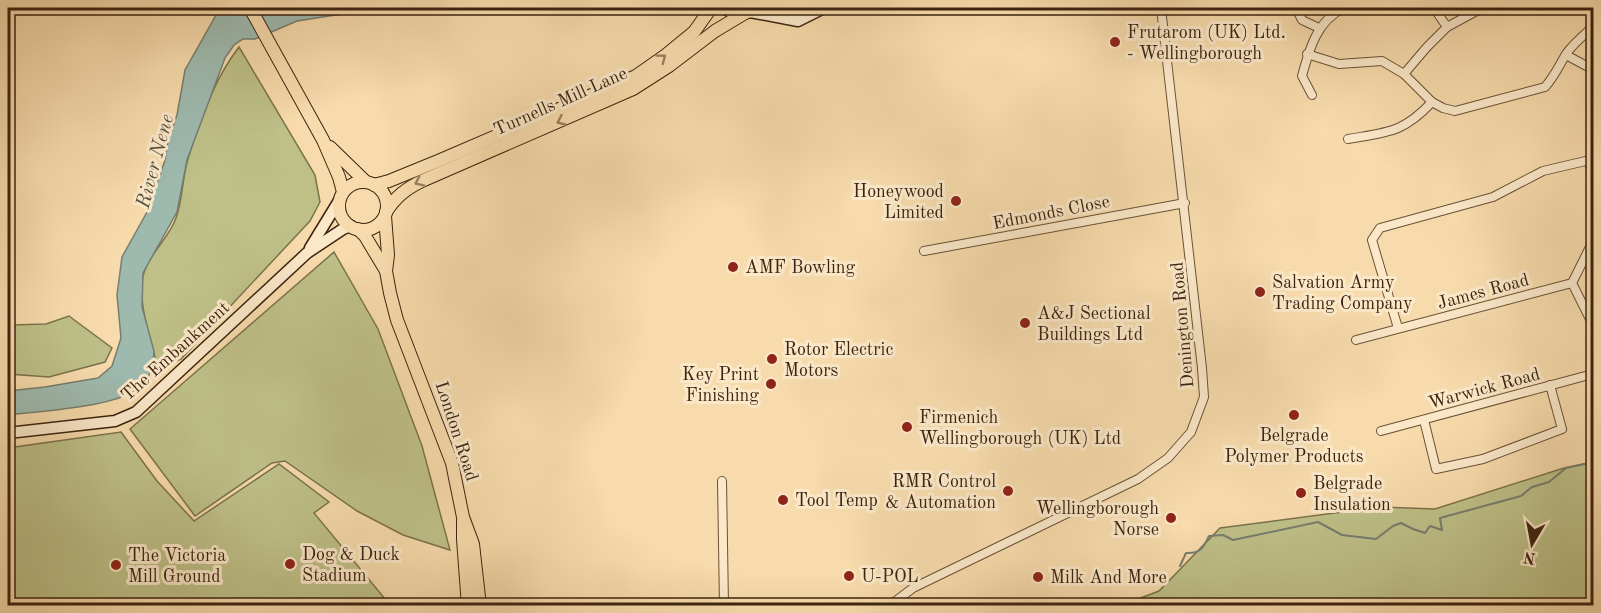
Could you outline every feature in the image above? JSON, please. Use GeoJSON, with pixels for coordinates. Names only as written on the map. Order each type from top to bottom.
{"type":"FeatureCollection","features":[{"type":"Feature","properties":{"kind":"main road"},"geometry":{"type":"LineString","coordinates":[[250,8],[323,140],[339,177],[342,196],[341,216],[355,228],[376,226],[385,214],[384,194],[323,140]]}},
{"type":"Feature","properties":{"kind":"main road","name":"Turnells Mill Lane"},"geometry":{"type":"LineString","coordinates":[[370,184],[389,182],[636,76],[694,32],[711,8]]}},
{"type":"Feature","properties":{"kind":"main road"},"geometry":{"type":"LineString","coordinates":[[724,8],[737,13],[752,11],[798,21],[824,8]]}},
{"type":"Feature","properties":{"kind":"main road"},"geometry":{"type":"LineString","coordinates":[[781,8],[800,12],[810,8]]}},
{"type":"Feature","properties":{"kind":"main road","name":"Turnells Mill Lane"},"geometry":{"type":"LineString","coordinates":[[385,214],[402,192],[424,180],[633,90],[715,31],[752,11]]}},
{"type":"Feature","properties":{"kind":"main road"},"geometry":{"type":"LineString","coordinates":[[342,196],[353,184],[370,184]]}},
{"type":"Feature","properties":{"kind":"main road","name":"The Embankment"},"geometry":{"type":"LineString","coordinates":[[307,253],[342,196]]}},
{"type":"Feature","properties":{"kind":"main road","name":"London Road"},"geometry":{"type":"LineString","coordinates":[[385,214],[388,255],[386,271]]}},
{"type":"Feature","properties":{"kind":"main road","name":"London Road"},"geometry":{"type":"LineString","coordinates":[[355,228],[370,244],[386,271],[397,320],[452,463],[463,517],[473,544],[480,606]]}},
{"type":"Feature","properties":{"kind":"main road","name":"The Embankment"},"geometry":{"type":"LineString","coordinates":[[8,433],[115,421],[136,412],[307,253],[343,229],[355,228]]}},
{"type":"Feature","properties":{"kind":"main road"},"geometry":{"type":"LineString","coordinates":[[463,517],[462,539],[468,606]]}},
{"type":"Feature","properties":{"kind":"street","name":"Denington Road"},"geometry":{"type":"LineString","coordinates":[[889,606],[913,588],[1138,479],[1168,458],[1191,432],[1204,398],[1185,202],[1161,8]]}},
{"type":"Feature","properties":{"kind":"street"},"geometry":{"type":"LineString","coordinates":[[1296,8],[1302,20],[1319,28]]}},
{"type":"Feature","properties":{"kind":"street"},"geometry":{"type":"LineString","coordinates":[[1312,95],[1302,76],[1308,54],[1319,28],[1335,11],[1344,8]]}},
{"type":"Feature","properties":{"kind":"street"},"geometry":{"type":"LineString","coordinates":[[1434,8],[1447,27]]}},
{"type":"Feature","properties":{"kind":"street"},"geometry":{"type":"LineString","coordinates":[[1404,74],[1447,27],[1482,8]]}},
{"type":"Feature","properties":{"kind":"street"},"geometry":{"type":"LineString","coordinates":[[1308,54],[1339,64],[1382,61],[1404,74],[1432,102],[1455,111],[1545,87],[1577,40],[1593,26]]}},
{"type":"Feature","properties":{"kind":"street"},"geometry":{"type":"LineString","coordinates":[[1566,55],[1593,70]]}},
{"type":"Feature","properties":{"kind":"street"},"geometry":{"type":"LineString","coordinates":[[1348,139],[1387,133],[1407,125],[1432,102]]}},
{"type":"Feature","properties":{"kind":"street"},"geometry":{"type":"LineString","coordinates":[[1398,328],[1372,240],[1380,228],[1493,197],[1543,171],[1591,159],[1593,178]]}},
{"type":"Feature","properties":{"kind":"street","name":"Edmonds Close"},"geometry":{"type":"LineString","coordinates":[[924,251],[1185,202]]}},
{"type":"Feature","properties":{"kind":"street"},"geometry":{"type":"LineString","coordinates":[[1593,239],[1572,283],[1593,327]]}},
{"type":"Feature","properties":{"kind":"street","name":"James Road"},"geometry":{"type":"LineString","coordinates":[[1356,340],[1572,283]]}},
{"type":"Feature","properties":{"kind":"street","name":"Warwick Road"},"geometry":{"type":"LineString","coordinates":[[1381,431],[1589,375],[1593,369]]}},
{"type":"Feature","properties":{"kind":"street"},"geometry":{"type":"LineString","coordinates":[[1424,420],[1436,469],[1483,459],[1562,429],[1550,385]]}},
{"type":"Feature","properties":{"kind":"street"},"geometry":{"type":"LineString","coordinates":[[722,481],[724,606]]}},
{"type":"Feature","properties":{"kind":"green space"},"geometry":{"type":"Polygon","coordinates":[[[239,47],[315,175],[320,202],[310,221],[181,359],[158,368],[143,304],[144,274],[147,265],[176,218],[186,166],[203,115],[222,72],[239,47]]]}},
{"type":"Feature","properties":{"kind":"green space"},"geometry":{"type":"Polygon","coordinates":[[[334,252],[378,329],[422,446],[450,550],[403,535],[357,511],[285,461],[272,463],[195,516],[130,429],[334,252]]]}},
{"type":"Feature","properties":{"kind":"green space"},"geometry":{"type":"Polygon","coordinates":[[[69,316],[112,348],[105,362],[49,377],[8,374],[8,323],[11,325],[46,324],[69,316]]]}},
{"type":"Feature","properties":{"kind":"green space"},"geometry":{"type":"Polygon","coordinates":[[[121,432],[157,481],[194,521],[279,464],[329,502],[314,513],[390,605],[8,605],[8,448],[121,432]]]}},
{"type":"Feature","properties":{"kind":"green space"},"geometry":{"type":"Polygon","coordinates":[[[1593,462],[1593,580],[1585,605],[1122,605],[1159,591],[1220,528],[1380,507],[1435,509],[1564,468],[1593,462]]]}},
{"type":"Feature","properties":{"kind":"shaded area"},"geometry":{"type":"Polygon","coordinates":[[[220,8],[369,8],[297,21],[255,39],[243,39],[234,45],[225,58],[187,160],[177,212],[143,273],[142,307],[154,351],[151,370],[142,386],[117,399],[99,403],[8,415],[8,391],[98,378],[112,366],[121,338],[117,295],[122,257],[147,212],[165,160],[168,140],[177,115],[185,70],[220,8]]]}},
{"type":"Feature","properties":{"kind":"waterway"},"geometry":{"type":"LineString","coordinates":[[1180,566],[1186,553],[1201,549],[1209,536],[1223,535],[1233,540],[1318,522],[1342,535],[1376,539],[1401,523],[1425,533],[1430,526],[1442,530],[1440,518],[1521,496],[1532,487],[1549,482],[1566,468],[1594,462]]}},
{"type":"Feature","properties":{"kind":"place","name":"Frutarom (UK) Ltd. - Wellingborough"},"geometry":{"type":"Point","coordinates":[1115,42]}},
{"type":"Feature","properties":{"kind":"place","name":"Honeywood Limited"},"geometry":{"type":"Point","coordinates":[956,201]}},
{"type":"Feature","properties":{"kind":"place","name":"AMF Bowling"},"geometry":{"type":"Point","coordinates":[733,267]}},
{"type":"Feature","properties":{"kind":"place","name":"Salvation Army Trading Company"},"geometry":{"type":"Point","coordinates":[1260,292]}},
{"type":"Feature","properties":{"kind":"place","name":"A&J Sectional Buildings Ltd"},"geometry":{"type":"Point","coordinates":[1025,323]}},
{"type":"Feature","properties":{"kind":"place","name":"Rotor Electric Motors"},"geometry":{"type":"Point","coordinates":[772,359]}},
{"type":"Feature","properties":{"kind":"place","name":"Key Print Finishing"},"geometry":{"type":"Point","coordinates":[771,384]}},
{"type":"Feature","properties":{"kind":"place","name":"Belgrade Polymer Products"},"geometry":{"type":"Point","coordinates":[1294,415]}},
{"type":"Feature","properties":{"kind":"place","name":"Firmenich Wellingborough (UK) Ltd"},"geometry":{"type":"Point","coordinates":[907,427]}},
{"type":"Feature","properties":{"kind":"place","name":"RMR Control & Automation"},"geometry":{"type":"Point","coordinates":[1008,491]}},
{"type":"Feature","properties":{"kind":"place","name":"Belgrade Insulation"},"geometry":{"type":"Point","coordinates":[1301,493]}},
{"type":"Feature","properties":{"kind":"place","name":"Tool Temp"},"geometry":{"type":"Point","coordinates":[783,500]}},
{"type":"Feature","properties":{"kind":"place","name":"Wellingborough Norse"},"geometry":{"type":"Point","coordinates":[1171,518]}},
{"type":"Feature","properties":{"kind":"place","name":"Dog & Duck Stadium"},"geometry":{"type":"Point","coordinates":[290,564]}},
{"type":"Feature","properties":{"kind":"place","name":"The Victoria Mill Ground"},"geometry":{"type":"Point","coordinates":[116,565]}},
{"type":"Feature","properties":{"kind":"place","name":"U-POL"},"geometry":{"type":"Point","coordinates":[849,576]}},
{"type":"Feature","properties":{"kind":"place","name":"Milk And More"},"geometry":{"type":"Point","coordinates":[1038,577]}},
{"type":"Feature","properties":{"kind":"water label","name":"River Nene"},"geometry":{"type":"Point","coordinates":[154,161]}}]}
